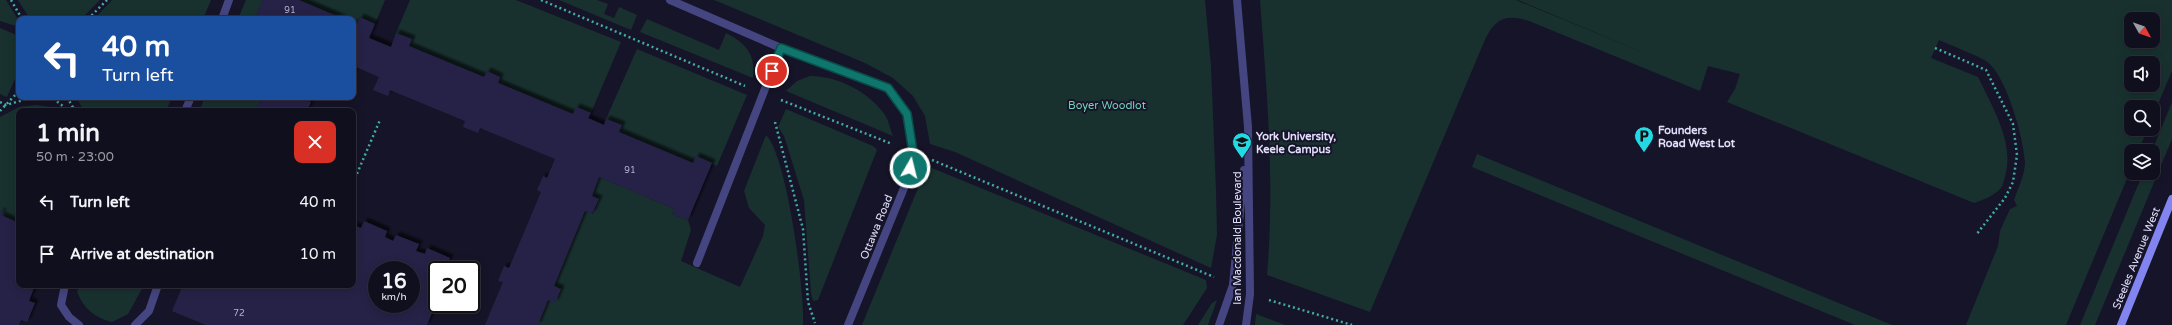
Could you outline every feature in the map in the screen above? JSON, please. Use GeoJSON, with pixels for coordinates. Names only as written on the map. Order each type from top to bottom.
{"type":"FeatureCollection","features":[{"type":"Feature","properties":{"kind":"main road","name":"Steeles Avenue West"},"geometry":{"type":"LineString","coordinates":[[2121,325],[2172,199]]}},
{"type":"Feature","properties":{"kind":"street"},"geometry":{"type":"LineString","coordinates":[[223,16],[229,0]]}},
{"type":"Feature","properties":{"kind":"street","name":"Ottawa Road"},"geometry":{"type":"LineString","coordinates":[[670,0],[781,48],[888,88],[907,114],[913,152],[906,183],[848,325]]}},
{"type":"Feature","properties":{"kind":"street","name":"Ian Macdonald Boulevard"},"geometry":{"type":"LineString","coordinates":[[1237,0],[1248,127],[1250,294],[1246,325]]}},
{"type":"Feature","properties":{"kind":"street"},"geometry":{"type":"LineString","coordinates":[[698,263],[781,48]]}},
{"type":"Feature","properties":{"kind":"street","name":"Ian Macdonald Boulevard"},"geometry":{"type":"LineString","coordinates":[[1219,325],[1233,285],[1248,127]]}},
{"type":"Feature","properties":{"kind":"street"},"geometry":{"type":"LineString","coordinates":[[64,288],[61,305],[69,317],[79,325]]}},
{"type":"Feature","properties":{"kind":"street"},"geometry":{"type":"LineString","coordinates":[[135,325],[149,311],[157,288]]}},
{"type":"Feature","properties":{"kind":"path"},"geometry":{"type":"LineString","coordinates":[[10,0],[20,16]]}},
{"type":"Feature","properties":{"kind":"path"},"geometry":{"type":"LineString","coordinates":[[91,16],[107,0]]}},
{"type":"Feature","properties":{"kind":"path"},"geometry":{"type":"LineString","coordinates":[[541,0],[750,88]]}},
{"type":"Feature","properties":{"kind":"path"},"geometry":{"type":"LineString","coordinates":[[1935,48],[1986,70],[2013,124],[2017,155],[2013,182],[2005,198],[1976,235]]}},
{"type":"Feature","properties":{"kind":"path"},"geometry":{"type":"LineString","coordinates":[[0,111],[16,94]]}},
{"type":"Feature","properties":{"kind":"path"},"geometry":{"type":"LineString","coordinates":[[0,102],[6,105],[24,100]]}},
{"type":"Feature","properties":{"kind":"path"},"geometry":{"type":"LineString","coordinates":[[55,100],[65,108]]}},
{"type":"Feature","properties":{"kind":"path"},"geometry":{"type":"LineString","coordinates":[[779,108],[781,100],[894,145]]}},
{"type":"Feature","properties":{"kind":"path"},"geometry":{"type":"LineString","coordinates":[[777,115],[774,123],[803,229],[808,302],[815,323]]}},
{"type":"Feature","properties":{"kind":"path"},"geometry":{"type":"LineString","coordinates":[[356,176],[380,120]]}},
{"type":"Feature","properties":{"kind":"path"},"geometry":{"type":"LineString","coordinates":[[930,159],[1219,279]]}},
{"type":"Feature","properties":{"kind":"path"},"geometry":{"type":"LineString","coordinates":[[1268,299],[1352,325]]}},
{"type":"Feature","properties":{"kind":"green space"},"geometry":{"type":"Polygon","coordinates":[[[0,0],[6,0],[16,16],[16,26],[0,21],[0,0]]]}},
{"type":"Feature","properties":{"kind":"green space"},"geometry":{"type":"Polygon","coordinates":[[[18,0],[100,0],[84,16],[28,16],[18,0]]]}},
{"type":"Feature","properties":{"kind":"green space"},"geometry":{"type":"Polygon","coordinates":[[[112,0],[211,0],[204,16],[97,16],[112,0]]]}},
{"type":"Feature","properties":{"kind":"green space"},"geometry":{"type":"Polygon","coordinates":[[[246,0],[263,0],[256,16],[239,16],[246,0]]]}},
{"type":"Feature","properties":{"kind":"green space"},"geometry":{"type":"Polygon","coordinates":[[[299,0],[385,0],[375,24],[360,17],[356,24],[356,16],[337,16],[299,0]]]}},
{"type":"Feature","properties":{"kind":"green space"},"geometry":{"type":"Polygon","coordinates":[[[410,0],[516,0],[621,42],[591,113],[573,114],[498,83],[500,77],[487,71],[484,77],[409,46],[412,39],[396,33],[410,0]]]}},
{"type":"Feature","properties":{"kind":"green space"},"geometry":{"type":"Polygon","coordinates":[[[559,0],[597,0],[608,4],[604,14],[614,18],[619,7],[637,15],[631,30],[559,0]]]}},
{"type":"Feature","properties":{"kind":"green space","name":"Boyer Woodlot"},"geometry":{"type":"Polygon","coordinates":[[[714,0],[1205,0],[1211,66],[1217,235],[1211,268],[955,152],[930,144],[925,116],[913,96],[893,78],[865,63],[714,0]]]}},
{"type":"Feature","properties":{"kind":"green space"},"geometry":{"type":"Polygon","coordinates":[[[1260,0],[1516,0],[1654,57],[1518,0],[2172,0],[2172,71],[2160,100],[2124,100],[2124,136],[2145,136],[2141,144],[2124,144],[2124,180],[2126,180],[2066,325],[1966,325],[1998,246],[2000,231],[2010,209],[2017,206],[2014,200],[2024,171],[2025,162],[2021,138],[2013,108],[2000,79],[1993,68],[1986,61],[1975,55],[1939,40],[1931,58],[1978,77],[2005,138],[2007,164],[2002,187],[1985,199],[1974,203],[1727,102],[1735,89],[1740,74],[1708,66],[1700,91],[1529,21],[1513,18],[1501,20],[1492,28],[1484,42],[1370,312],[1267,275],[1270,172],[1260,0]]]}},
{"type":"Feature","properties":{"kind":"green space"},"geometry":{"type":"Polygon","coordinates":[[[647,19],[719,50],[726,33],[739,41],[751,56],[754,70],[753,78],[640,32],[647,19]]]}},
{"type":"Feature","properties":{"kind":"green space"},"geometry":{"type":"Polygon","coordinates":[[[0,28],[16,35],[16,77],[7,97],[0,94],[0,28]]]}},
{"type":"Feature","properties":{"kind":"green space"},"geometry":{"type":"Polygon","coordinates":[[[637,49],[747,95],[717,166],[696,157],[693,163],[619,132],[622,125],[606,119],[637,49]]]}},
{"type":"Feature","properties":{"kind":"green space"},"geometry":{"type":"Polygon","coordinates":[[[810,76],[842,82],[862,93],[885,115],[893,136],[786,91],[797,81],[810,76]]]}},
{"type":"Feature","properties":{"kind":"green space"},"geometry":{"type":"Polygon","coordinates":[[[78,100],[171,100],[167,108],[82,108],[78,100]]]}},
{"type":"Feature","properties":{"kind":"green space"},"geometry":{"type":"Polygon","coordinates":[[[204,100],[261,100],[257,108],[200,108],[204,100]]]}},
{"type":"Feature","properties":{"kind":"green space"},"geometry":{"type":"Polygon","coordinates":[[[2172,102],[2172,139],[2160,168],[2160,144],[2155,144],[2158,136],[2160,136],[2160,131],[2172,102]]]}},
{"type":"Feature","properties":{"kind":"green space"},"geometry":{"type":"Polygon","coordinates":[[[36,105],[58,108],[17,108],[36,105]]]}},
{"type":"Feature","properties":{"kind":"green space"},"geometry":{"type":"Polygon","coordinates":[[[16,109],[16,217],[14,221],[1,215],[3,212],[0,211],[0,117],[16,109]]]}},
{"type":"Feature","properties":{"kind":"green space"},"geometry":{"type":"Polygon","coordinates":[[[786,109],[873,146],[877,150],[818,300],[813,301],[811,293],[804,200],[784,136],[778,127],[786,109]]]}},
{"type":"Feature","properties":{"kind":"green space"},"geometry":{"type":"Polygon","coordinates":[[[766,135],[774,148],[787,195],[798,256],[803,308],[803,325],[538,325],[585,211],[593,214],[599,199],[592,196],[599,177],[675,209],[672,214],[688,220],[691,230],[681,261],[740,287],[763,236],[765,225],[749,208],[744,191],[766,135]]]}},
{"type":"Feature","properties":{"kind":"green space"},"geometry":{"type":"Polygon","coordinates":[[[1477,154],[1892,325],[1855,325],[1472,167],[1477,154]]]}},
{"type":"Feature","properties":{"kind":"green space"},"geometry":{"type":"Polygon","coordinates":[[[927,166],[1206,280],[1207,288],[1183,325],[862,325],[927,166]]]}},
{"type":"Feature","properties":{"kind":"green space"},"geometry":{"type":"Polygon","coordinates":[[[2140,180],[2155,180],[2095,325],[2080,325],[2140,180]]]}},
{"type":"Feature","properties":{"kind":"green space"},"geometry":{"type":"Polygon","coordinates":[[[79,288],[142,288],[128,314],[112,322],[100,318],[91,312],[83,303],[77,292],[79,288]]]}},
{"type":"Feature","properties":{"kind":"green space"},"geometry":{"type":"Polygon","coordinates":[[[1217,300],[1208,325],[1198,325],[1212,303],[1217,300]]]}},
{"type":"Feature","properties":{"kind":"green space"},"geometry":{"type":"Polygon","coordinates":[[[1256,314],[1285,325],[1255,325],[1256,314]]]}},
{"type":"Feature","properties":{"kind":"building"},"geometry":{"type":"Polygon","coordinates":[[[263,0],[299,0],[337,16],[256,16],[263,0]]]}},
{"type":"Feature","properties":{"kind":"building"},"geometry":{"type":"Polygon","coordinates":[[[360,17],[375,24],[369,38],[391,47],[396,33],[412,39],[409,46],[484,77],[487,71],[500,77],[498,83],[573,114],[576,107],[591,113],[588,118],[604,125],[606,119],[622,125],[619,132],[693,163],[696,156],[712,163],[688,220],[672,214],[675,209],[599,177],[592,196],[599,199],[592,214],[585,211],[554,286],[561,289],[555,303],[548,300],[538,325],[485,325],[503,282],[498,281],[504,266],[509,268],[541,192],[537,190],[543,176],[547,178],[555,159],[480,128],[478,133],[463,127],[465,121],[390,90],[388,96],[373,90],[379,77],[356,67],[357,24],[360,17]]]}},
{"type":"Feature","properties":{"kind":"building"},"geometry":{"type":"Polygon","coordinates":[[[261,100],[307,100],[311,102],[308,108],[257,108],[261,100]]]}},
{"type":"Feature","properties":{"kind":"building"},"geometry":{"type":"Polygon","coordinates":[[[0,211],[3,212],[1,215],[16,222],[16,288],[34,288],[29,301],[35,303],[27,322],[21,320],[19,325],[0,325],[0,211]]]}},
{"type":"Feature","properties":{"kind":"building"},"geometry":{"type":"Polygon","coordinates":[[[364,221],[387,231],[385,237],[393,241],[396,235],[419,244],[416,251],[425,254],[427,248],[450,258],[449,261],[428,261],[428,313],[432,313],[427,325],[206,325],[172,311],[182,288],[356,288],[356,226],[361,228],[364,221]]]}},
{"type":"Feature","properties":{"kind":"place","name":"Founders Road West Lot"},"geometry":{"type":"Point","coordinates":[1644,153]}},
{"type":"Feature","properties":{"kind":"place","name":"York University, Keele Campus"},"geometry":{"type":"Point","coordinates":[1242,159]}},
{"type":"Feature","properties":{"kind":"route"},"geometry":{"type":"LineString","coordinates":[[772,71],[781,48],[888,88],[907,114],[913,152],[910,168]]}}]}
